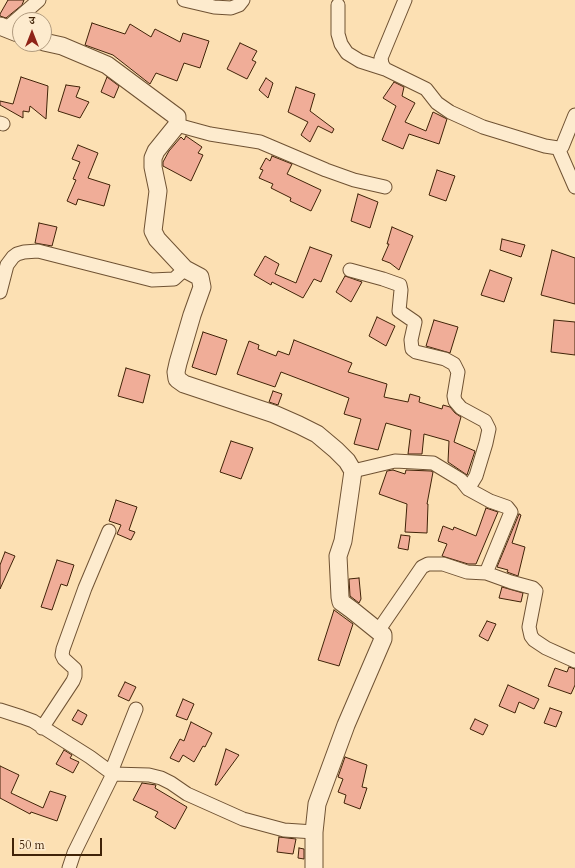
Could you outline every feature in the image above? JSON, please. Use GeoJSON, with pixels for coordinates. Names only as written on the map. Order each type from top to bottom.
{"type":"FeatureCollection","features":[{"type":"Feature","properties":{"kind":"street"},"geometry":{"type":"LineString","coordinates":[[9,30],[38,0]]}},
{"type":"Feature","properties":{"kind":"street"},"geometry":{"type":"LineString","coordinates":[[184,0],[214,7],[232,8],[239,5],[243,0]]}},
{"type":"Feature","properties":{"kind":"street"},"geometry":{"type":"LineString","coordinates":[[385,69],[382,64],[382,58],[406,0]]}},
{"type":"Feature","properties":{"kind":"street"},"geometry":{"type":"LineString","coordinates":[[338,5],[338,34],[341,44],[347,53],[360,61],[385,69],[426,89],[437,103],[450,112],[483,127],[545,146],[558,148],[562,147],[565,143],[575,115]]}},
{"type":"Feature","properties":{"kind":"street"},"geometry":{"type":"LineString","coordinates":[[52,44],[62,46],[107,65],[177,117],[177,124],[156,151],[153,158],[153,167],[158,191],[154,231],[158,239],[185,269],[200,277],[202,287],[192,315],[176,372],[177,379],[184,384],[274,414],[317,434],[347,461],[353,471],[343,541],[338,556],[340,597],[341,602],[383,636],[383,639],[346,725],[317,804],[314,832],[314,868]]}},
{"type":"Feature","properties":{"kind":"street"},"geometry":{"type":"LineString","coordinates":[[177,124],[210,134],[260,142],[326,170],[354,180],[385,187]]}},
{"type":"Feature","properties":{"kind":"street"},"geometry":{"type":"LineString","coordinates":[[558,148],[575,187]]}},
{"type":"Feature","properties":{"kind":"street"},"geometry":{"type":"LineString","coordinates":[[1,284],[7,265],[17,254],[24,252],[38,252],[152,280],[174,279],[185,269]]}},
{"type":"Feature","properties":{"kind":"street"},"geometry":{"type":"LineString","coordinates":[[350,270],[400,285],[401,290],[398,311],[415,322],[411,340],[412,349],[416,352],[445,359],[454,364],[458,372],[454,396],[456,401],[460,408],[485,422],[489,429],[476,476],[468,489]]}},
{"type":"Feature","properties":{"kind":"street"},"geometry":{"type":"LineString","coordinates":[[353,471],[395,461],[433,463],[461,480],[468,489],[490,501],[507,507],[511,512],[486,573]]}},
{"type":"Feature","properties":{"kind":"street"},"geometry":{"type":"LineString","coordinates":[[42,728],[76,676],[75,669],[64,659],[62,655],[63,649],[85,588],[109,531]]}},
{"type":"Feature","properties":{"kind":"street"},"geometry":{"type":"LineString","coordinates":[[378,632],[422,567],[428,564],[443,564],[467,572],[486,573],[535,589],[536,593],[530,627],[534,640],[546,648],[575,661]]}},
{"type":"Feature","properties":{"kind":"street"},"geometry":{"type":"LineString","coordinates":[[69,868],[74,854],[112,773],[136,709]]}},
{"type":"Feature","properties":{"kind":"street"},"geometry":{"type":"LineString","coordinates":[[0,710],[33,721],[90,757],[112,773],[149,775],[161,778],[187,794],[242,819],[284,830],[314,832]]}},
{"type":"Feature","properties":{"kind":"building"},"geometry":{"type":"Polygon","coordinates":[[[8,0],[24,0],[22,5],[6,18],[0,16],[8,0]]]}},
{"type":"Feature","properties":{"kind":"building"},"geometry":{"type":"Polygon","coordinates":[[[92,23],[125,34],[130,24],[151,37],[155,29],[180,42],[183,33],[209,41],[200,68],[184,63],[177,81],[156,73],[150,84],[113,55],[85,45],[92,23]]]}},
{"type":"Feature","properties":{"kind":"building"},"geometry":{"type":"Polygon","coordinates":[[[240,43],[257,51],[252,60],[256,62],[247,79],[227,69],[240,43]]]}},
{"type":"Feature","properties":{"kind":"building"},"geometry":{"type":"Polygon","coordinates":[[[21,77],[48,86],[46,119],[30,106],[29,112],[23,111],[23,118],[0,105],[0,101],[13,104],[21,77]]]}},
{"type":"Feature","properties":{"kind":"building"},"geometry":{"type":"Polygon","coordinates":[[[107,77],[119,86],[114,98],[101,92],[107,77]]]}},
{"type":"Feature","properties":{"kind":"building"},"geometry":{"type":"Polygon","coordinates":[[[266,78],[273,83],[268,98],[259,90],[266,78]]]}},
{"type":"Feature","properties":{"kind":"building"},"geometry":{"type":"Polygon","coordinates":[[[394,82],[404,87],[402,96],[415,103],[405,122],[426,131],[433,112],[447,119],[439,144],[409,134],[403,149],[382,140],[396,106],[383,98],[394,82]]]}},
{"type":"Feature","properties":{"kind":"building"},"geometry":{"type":"Polygon","coordinates":[[[66,85],[80,87],[76,97],[89,102],[80,118],[58,111],[66,85]]]}},
{"type":"Feature","properties":{"kind":"building"},"geometry":{"type":"Polygon","coordinates":[[[296,87],[315,94],[310,111],[334,129],[332,133],[318,126],[310,142],[301,135],[308,122],[288,112],[296,87]]]}},
{"type":"Feature","properties":{"kind":"building"},"geometry":{"type":"Polygon","coordinates":[[[186,136],[202,147],[198,153],[203,155],[191,181],[163,166],[163,162],[169,151],[181,137],[184,140],[186,136]]]}},
{"type":"Feature","properties":{"kind":"building"},"geometry":{"type":"Polygon","coordinates":[[[78,145],[98,153],[88,178],[110,185],[104,206],[78,199],[76,205],[67,201],[76,180],[73,179],[80,162],[72,159],[78,145]]]}},
{"type":"Feature","properties":{"kind":"building"},"geometry":{"type":"Polygon","coordinates":[[[272,156],[292,164],[287,174],[321,190],[311,211],[290,201],[291,198],[271,188],[273,184],[259,178],[263,170],[260,169],[266,158],[270,161],[272,156]]]}},
{"type":"Feature","properties":{"kind":"building"},"geometry":{"type":"Polygon","coordinates":[[[437,170],[455,176],[446,201],[429,195],[437,170]]]}},
{"type":"Feature","properties":{"kind":"building"},"geometry":{"type":"Polygon","coordinates":[[[358,194],[378,202],[370,228],[351,221],[358,194]]]}},
{"type":"Feature","properties":{"kind":"building"},"geometry":{"type":"Polygon","coordinates":[[[39,223],[57,227],[52,246],[35,243],[39,223]]]}},
{"type":"Feature","properties":{"kind":"building"},"geometry":{"type":"Polygon","coordinates":[[[392,227],[413,236],[399,270],[390,263],[382,260],[389,244],[387,244],[392,227]]]}},
{"type":"Feature","properties":{"kind":"building"},"geometry":{"type":"Polygon","coordinates":[[[502,239],[525,245],[521,257],[500,250],[502,239]]]}},
{"type":"Feature","properties":{"kind":"building"},"geometry":{"type":"Polygon","coordinates":[[[310,247],[332,255],[321,282],[314,279],[303,298],[272,282],[271,285],[254,275],[265,256],[279,264],[275,274],[296,283],[310,247]]]}},
{"type":"Feature","properties":{"kind":"building"},"geometry":{"type":"Polygon","coordinates":[[[552,250],[575,258],[575,304],[541,295],[552,250]]]}},
{"type":"Feature","properties":{"kind":"building"},"geometry":{"type":"Polygon","coordinates":[[[490,270],[512,278],[504,302],[481,295],[490,270]]]}},
{"type":"Feature","properties":{"kind":"building"},"geometry":{"type":"Polygon","coordinates":[[[345,276],[362,282],[351,302],[336,292],[345,276]]]}},
{"type":"Feature","properties":{"kind":"building"},"geometry":{"type":"Polygon","coordinates":[[[377,317],[395,326],[386,346],[369,336],[377,317]]]}},
{"type":"Feature","properties":{"kind":"building"},"geometry":{"type":"Polygon","coordinates":[[[434,320],[458,327],[450,353],[426,346],[434,320]]]}},
{"type":"Feature","properties":{"kind":"building"},"geometry":{"type":"Polygon","coordinates":[[[554,320],[575,322],[575,355],[551,352],[554,320]]]}},
{"type":"Feature","properties":{"kind":"building"},"geometry":{"type":"Polygon","coordinates":[[[203,332],[227,340],[216,375],[192,367],[203,332]]]}},
{"type":"Feature","properties":{"kind":"building"},"geometry":{"type":"Polygon","coordinates":[[[294,340],[352,363],[348,372],[387,384],[384,397],[408,402],[410,394],[420,397],[419,402],[442,409],[443,405],[450,407],[461,417],[454,442],[475,451],[467,475],[448,462],[449,441],[424,434],[422,454],[408,454],[411,430],[386,423],[378,450],[354,444],[361,419],[344,414],[349,398],[281,372],[275,387],[237,374],[249,341],[259,345],[258,349],[276,356],[278,351],[289,355],[294,340]]]}},
{"type":"Feature","properties":{"kind":"building"},"geometry":{"type":"Polygon","coordinates":[[[126,368],[150,375],[143,403],[118,396],[126,368]]]}},
{"type":"Feature","properties":{"kind":"building"},"geometry":{"type":"Polygon","coordinates":[[[273,391],[282,394],[278,405],[269,402],[273,391]]]}},
{"type":"Feature","properties":{"kind":"building"},"geometry":{"type":"Polygon","coordinates":[[[231,441],[253,448],[241,479],[220,472],[231,441]]]}},
{"type":"Feature","properties":{"kind":"building"},"geometry":{"type":"Polygon","coordinates":[[[393,470],[405,474],[406,470],[433,472],[427,504],[427,533],[405,532],[407,504],[379,494],[387,471],[393,470]]]}},
{"type":"Feature","properties":{"kind":"building"},"geometry":{"type":"Polygon","coordinates":[[[116,500],[137,507],[129,530],[135,532],[131,540],[117,534],[121,525],[109,521],[116,500]]]}},
{"type":"Feature","properties":{"kind":"building"},"geometry":{"type":"Polygon","coordinates":[[[486,508],[498,512],[476,564],[468,564],[442,556],[447,544],[438,541],[443,526],[453,530],[454,527],[476,536],[486,508]]]}},
{"type":"Feature","properties":{"kind":"building"},"geometry":{"type":"Polygon","coordinates":[[[519,514],[521,515],[512,543],[525,547],[518,576],[507,572],[508,570],[497,567],[519,514]]]}},
{"type":"Feature","properties":{"kind":"building"},"geometry":{"type":"Polygon","coordinates":[[[401,535],[410,536],[408,550],[398,548],[401,535]]]}},
{"type":"Feature","properties":{"kind":"building"},"geometry":{"type":"Polygon","coordinates":[[[5,552],[15,556],[0,589],[0,565],[5,552]]]}},
{"type":"Feature","properties":{"kind":"building"},"geometry":{"type":"Polygon","coordinates":[[[57,560],[74,565],[67,586],[61,584],[52,610],[41,607],[57,560]]]}},
{"type":"Feature","properties":{"kind":"building"},"geometry":{"type":"Polygon","coordinates":[[[359,578],[361,599],[359,603],[350,596],[349,579],[359,578]]]}},
{"type":"Feature","properties":{"kind":"building"},"geometry":{"type":"Polygon","coordinates":[[[502,587],[523,593],[521,602],[499,598],[502,587]]]}},
{"type":"Feature","properties":{"kind":"building"},"geometry":{"type":"Polygon","coordinates":[[[334,610],[353,624],[339,666],[318,660],[334,610]]]}},
{"type":"Feature","properties":{"kind":"building"},"geometry":{"type":"Polygon","coordinates":[[[487,621],[496,624],[488,641],[479,636],[487,621]]]}},
{"type":"Feature","properties":{"kind":"building"},"geometry":{"type":"Polygon","coordinates":[[[569,667],[575,669],[575,685],[571,694],[548,686],[555,668],[567,672],[569,667]]]}},
{"type":"Feature","properties":{"kind":"building"},"geometry":{"type":"Polygon","coordinates":[[[125,682],[136,687],[129,701],[118,696],[125,682]]]}},
{"type":"Feature","properties":{"kind":"building"},"geometry":{"type":"Polygon","coordinates":[[[508,685],[539,699],[534,709],[519,702],[515,713],[499,706],[508,685]]]}},
{"type":"Feature","properties":{"kind":"building"},"geometry":{"type":"Polygon","coordinates":[[[183,699],[194,704],[187,720],[176,716],[183,699]]]}},
{"type":"Feature","properties":{"kind":"building"},"geometry":{"type":"Polygon","coordinates":[[[550,708],[562,712],[556,727],[544,723],[550,708]]]}},
{"type":"Feature","properties":{"kind":"building"},"geometry":{"type":"Polygon","coordinates":[[[78,710],[87,715],[82,725],[72,720],[78,710]]]}},
{"type":"Feature","properties":{"kind":"building"},"geometry":{"type":"Polygon","coordinates":[[[475,719],[488,725],[483,735],[470,729],[475,719]]]}},
{"type":"Feature","properties":{"kind":"building"},"geometry":{"type":"Polygon","coordinates":[[[191,722],[212,733],[205,747],[203,746],[194,762],[183,755],[179,762],[170,758],[180,739],[184,741],[191,722]]]}},
{"type":"Feature","properties":{"kind":"building"},"geometry":{"type":"Polygon","coordinates":[[[226,749],[239,755],[217,785],[215,785],[226,749]]]}},
{"type":"Feature","properties":{"kind":"building"},"geometry":{"type":"Polygon","coordinates":[[[64,750],[72,755],[70,758],[79,762],[73,773],[56,764],[64,750]]]}},
{"type":"Feature","properties":{"kind":"building"},"geometry":{"type":"Polygon","coordinates":[[[345,757],[367,765],[362,787],[367,788],[360,809],[344,803],[346,795],[338,792],[343,779],[338,777],[345,757]]]}},
{"type":"Feature","properties":{"kind":"building"},"geometry":{"type":"Polygon","coordinates":[[[0,766],[19,775],[11,793],[43,808],[50,791],[66,796],[57,821],[31,812],[30,814],[0,798],[0,766]]]}},
{"type":"Feature","properties":{"kind":"building"},"geometry":{"type":"Polygon","coordinates":[[[142,783],[156,785],[155,788],[187,807],[175,829],[155,817],[158,812],[133,800],[142,783]]]}},
{"type":"Feature","properties":{"kind":"building"},"geometry":{"type":"Polygon","coordinates":[[[279,837],[296,839],[293,854],[277,852],[279,837]]]}},
{"type":"Feature","properties":{"kind":"building"},"geometry":{"type":"Polygon","coordinates":[[[299,848],[304,849],[304,859],[298,858],[299,848]]]}}]}
